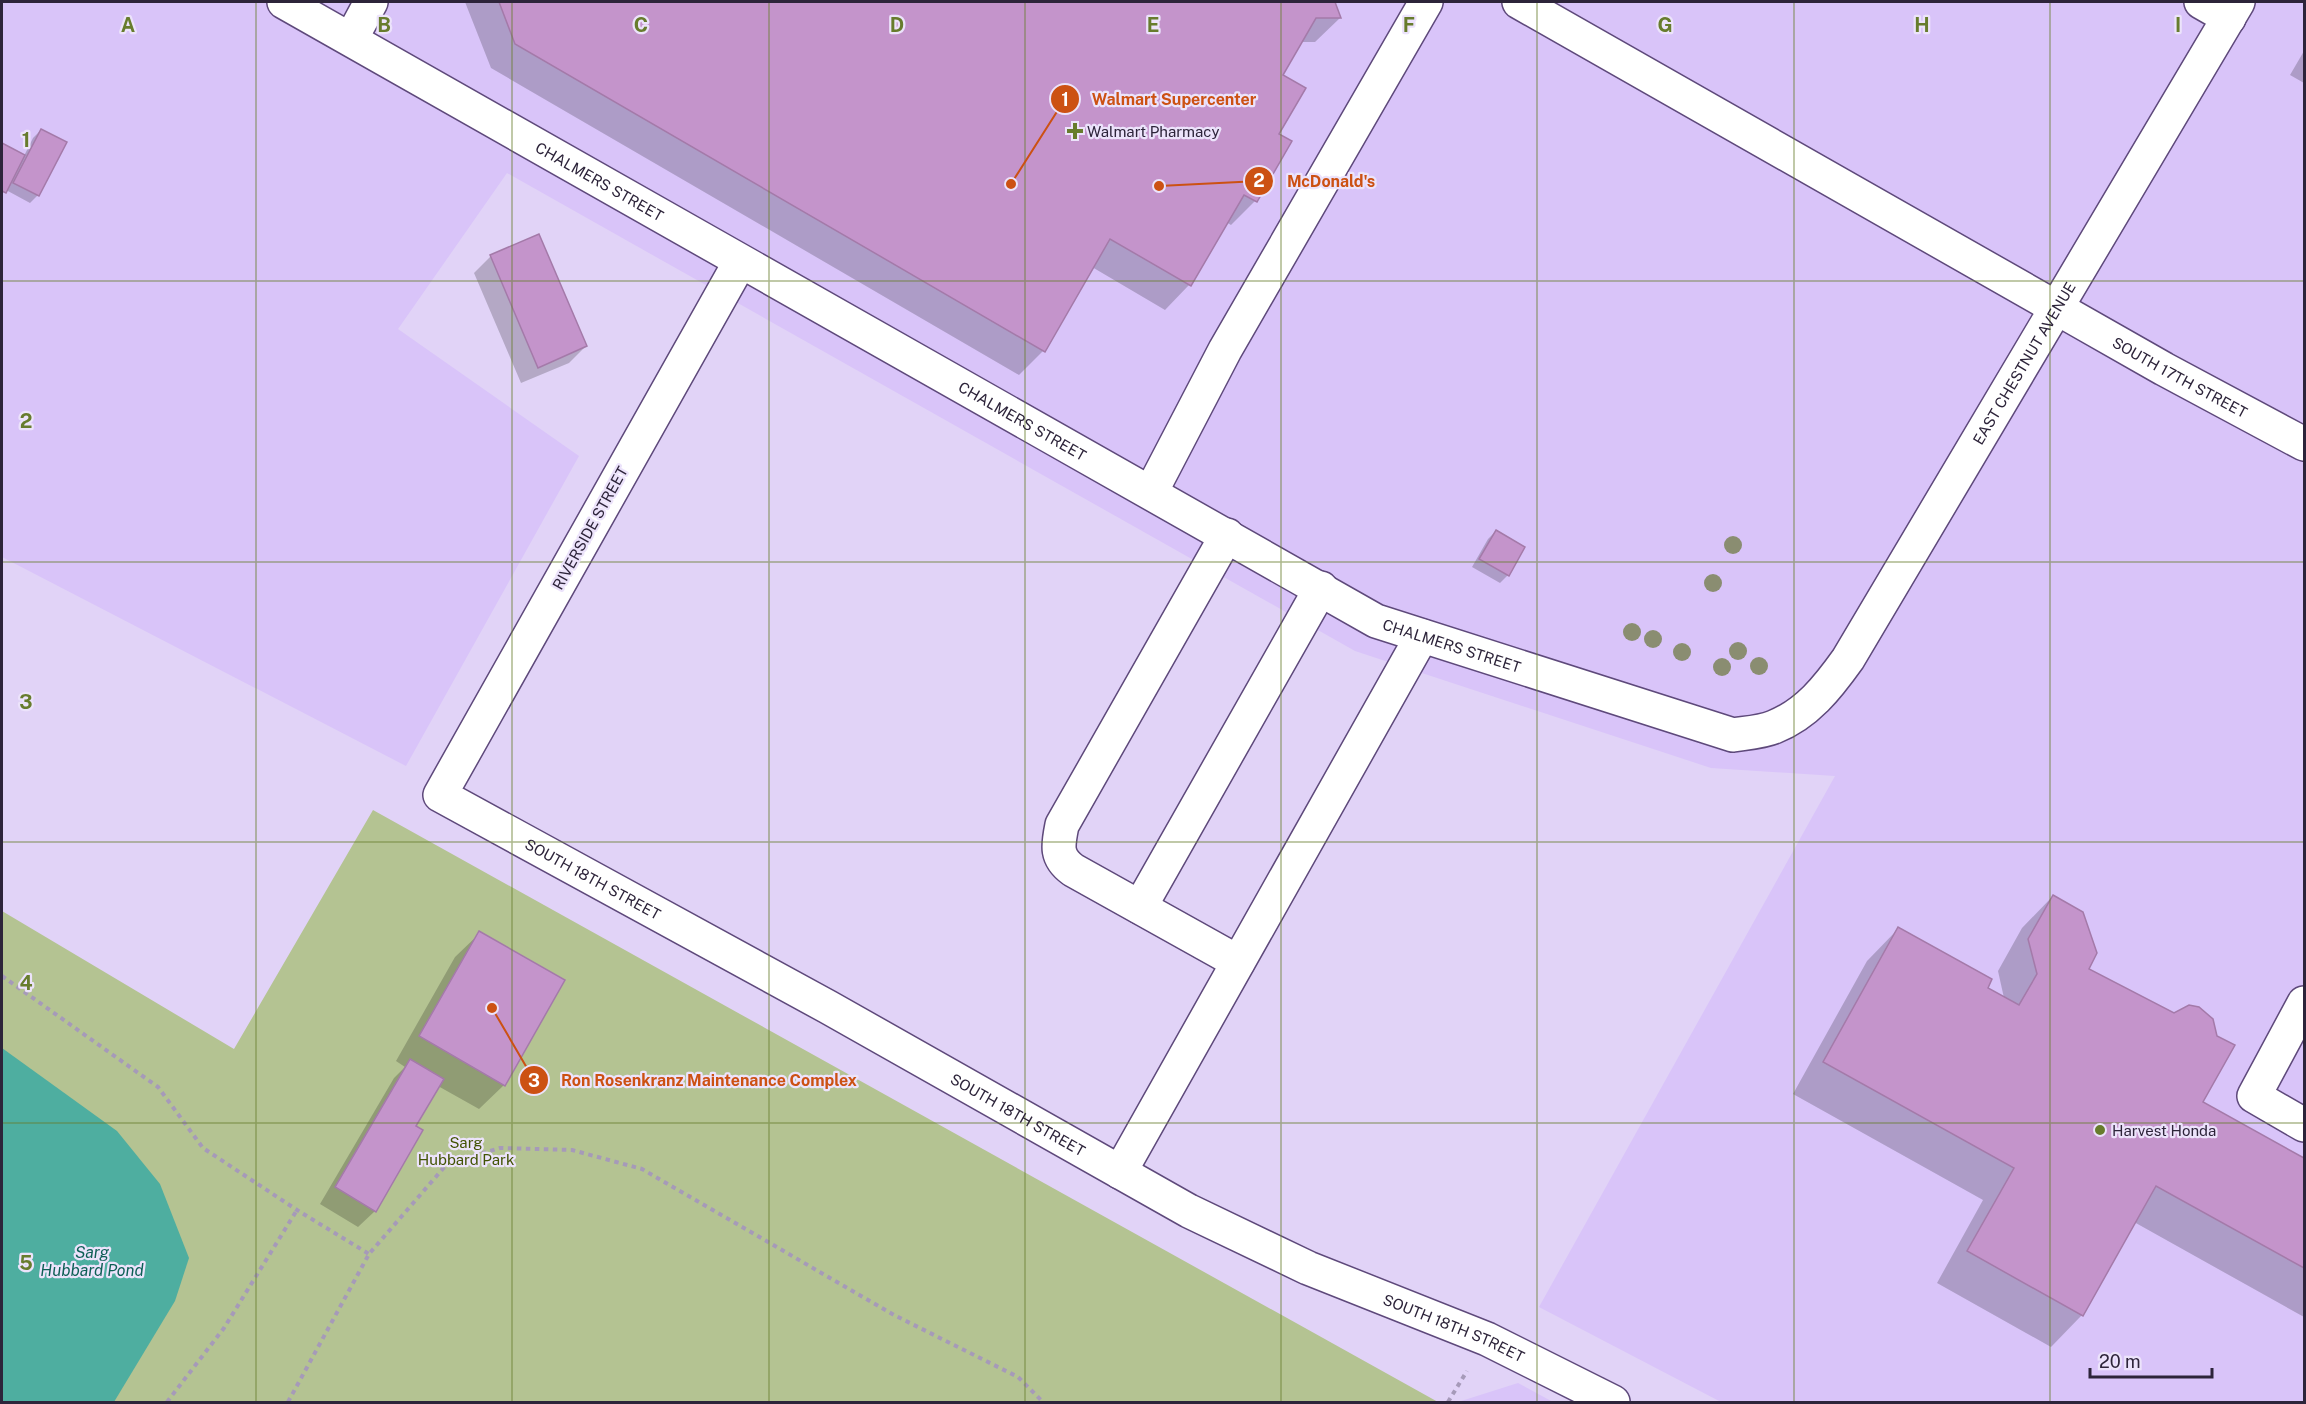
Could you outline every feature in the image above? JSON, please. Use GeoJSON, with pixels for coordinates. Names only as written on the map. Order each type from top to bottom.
{"type":"FeatureCollection","features":[{"type":"Feature","properties":{"kind":"street","name":"CHALMERS STREET"},"geometry":{"type":"LineString","coordinates":[[284,2],[1376,621],[1733,735],[1773,728],[1797,715]]}},
{"type":"Feature","properties":{"kind":"street"},"geometry":{"type":"LineString","coordinates":[[351,39],[371,2]]}},
{"type":"Feature","properties":{"kind":"street"},"geometry":{"type":"LineString","coordinates":[[1151,492],[1225,350],[1426,2]]}},
{"type":"Feature","properties":{"kind":"street","name":"SOUTH 17TH STREET"},"geometry":{"type":"LineString","coordinates":[[1519,2],[2058,308],[2304,444]]}},
{"type":"Feature","properties":{"kind":"street","name":"EAST CHESTNUT AVENUE"},"geometry":{"type":"LineString","coordinates":[[1797,715],[1825,692],[1848,660],[2058,308],[2223,7]]}},
{"type":"Feature","properties":{"kind":"street","name":"RIVERSIDE STREET"},"geometry":{"type":"LineString","coordinates":[[440,795],[740,262]]}},
{"type":"Feature","properties":{"kind":"street"},"geometry":{"type":"LineString","coordinates":[[1227,535],[1062,825],[1057,849],[1062,862],[1238,962]]}},
{"type":"Feature","properties":{"kind":"street"},"geometry":{"type":"LineString","coordinates":[[1140,908],[1321,588]]}},
{"type":"Feature","properties":{"kind":"street"},"geometry":{"type":"LineString","coordinates":[[1120,1172],[1422,636]]}},
{"type":"Feature","properties":{"kind":"street","name":"SOUTH 18TH STREET"},"geometry":{"type":"LineString","coordinates":[[440,795],[828,1007],[1189,1211],[1308,1268],[1487,1339],[1613,1402]]}},
{"type":"Feature","properties":{"kind":"street"},"geometry":{"type":"LineString","coordinates":[[2304,1003],[2254,1096],[2304,1125]]}},
{"type":"Feature","properties":{"kind":"path"},"geometry":{"type":"LineString","coordinates":[[2,976],[158,1087],[203,1148],[369,1254]]}},
{"type":"Feature","properties":{"kind":"path"},"geometry":{"type":"LineString","coordinates":[[288,1402],[369,1254],[447,1164],[500,1148],[572,1150],[642,1169],[894,1315],[1018,1377],[1043,1402]]}},
{"type":"Feature","properties":{"kind":"path"},"geometry":{"type":"LineString","coordinates":[[167,1402],[224,1328],[297,1210]]}},
{"type":"Feature","properties":{"kind":"shaded area"},"geometry":{"type":"Polygon","coordinates":[[[2,2],[2304,2],[2304,1402],[1721,1402],[1539,1307],[1835,776],[1711,768],[1355,651],[507,173],[398,329],[579,456],[406,766],[2,557],[2,2]]]}},
{"type":"Feature","properties":{"kind":"shaded area"},"geometry":{"type":"Polygon","coordinates":[[[1518,1383],[1553,1402],[1458,1402],[1518,1383]]]}},
{"type":"Feature","properties":{"kind":"green space","name":"Sarg Hubbard Park"},"geometry":{"type":"Polygon","coordinates":[[[373,810],[1438,1402],[2,1402],[2,911],[234,1049],[373,810]]]}},
{"type":"Feature","properties":{"kind":"water","name":"Sarg Hubbard Pond"},"geometry":{"type":"Polygon","coordinates":[[[2,1048],[117,1131],[160,1184],[189,1258],[175,1301],[114,1402],[2,1402],[2,1048]]]}},
{"type":"Feature","properties":{"kind":"building"},"geometry":{"type":"Polygon","coordinates":[[[499,2],[1335,2],[1341,18],[1316,18],[1283,75],[1306,88],[1279,134],[1292,141],[1257,202],[1244,195],[1191,286],[1110,239],[1045,352],[515,44],[499,2]]]}},
{"type":"Feature","properties":{"kind":"building"},"geometry":{"type":"Polygon","coordinates":[[[41,129],[67,142],[39,196],[13,183],[41,129]]]}},
{"type":"Feature","properties":{"kind":"building"},"geometry":{"type":"Polygon","coordinates":[[[2,143],[25,155],[6,193],[2,191],[2,143]]]}},
{"type":"Feature","properties":{"kind":"building"},"geometry":{"type":"Polygon","coordinates":[[[539,234],[587,346],[538,368],[490,255],[539,234]]]}},
{"type":"Feature","properties":{"kind":"building"},"geometry":{"type":"Polygon","coordinates":[[[1496,530],[1525,547],[1509,576],[1479,559],[1496,530]]]}},
{"type":"Feature","properties":{"kind":"building","name":"Harvest Honda"},"geometry":{"type":"Polygon","coordinates":[[[2053,895],[2083,912],[2097,953],[2089,969],[2174,1013],[2189,1005],[2199,1007],[2213,1019],[2217,1036],[2235,1045],[2203,1102],[2304,1158],[2304,1268],[2156,1186],[2083,1316],[1967,1251],[2014,1168],[1823,1062],[1898,927],[1992,979],[1988,988],[2019,1005],[2037,974],[2028,939],[2053,895]]]}},
{"type":"Feature","properties":{"kind":"building"},"geometry":{"type":"Polygon","coordinates":[[[479,931],[565,980],[505,1086],[419,1036],[479,931]]]}},
{"type":"Feature","properties":{"kind":"building"},"geometry":{"type":"Polygon","coordinates":[[[410,1059],[444,1079],[416,1126],[423,1130],[376,1212],[335,1187],[410,1059]]]}},
{"type":"Feature","properties":{"kind":"place","name":"Walmart Pharmacy"},"geometry":{"type":"Point","coordinates":[1075,131]}},
{"type":"Feature","properties":{"kind":"place","name":"Walmart Supercenter"},"geometry":{"type":"Point","coordinates":[1011,184]}},
{"type":"Feature","properties":{"kind":"place","name":"McDonald's"},"geometry":{"type":"Point","coordinates":[1159,186]}},
{"type":"Feature","properties":{"kind":"place","name":"Ron Rosenkranz Maintenance Complex"},"geometry":{"type":"Point","coordinates":[492,1008]}},
{"type":"Feature","properties":{"kind":"place","name":"Harvest Honda"},"geometry":{"type":"Point","coordinates":[2100,1130]}}]}
